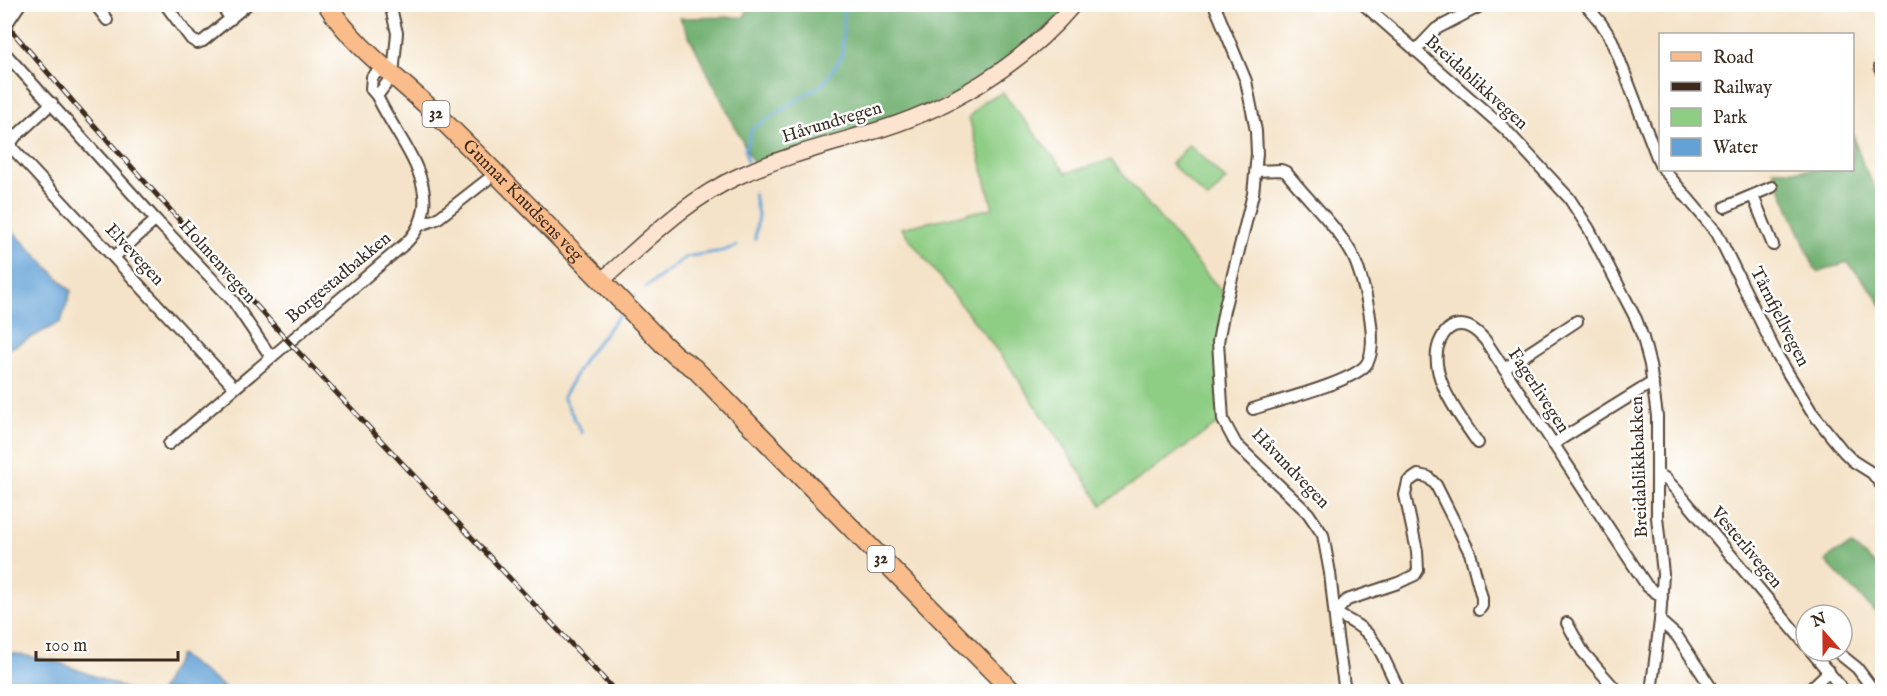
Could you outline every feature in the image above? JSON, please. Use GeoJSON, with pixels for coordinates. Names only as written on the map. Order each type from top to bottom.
{"type":"FeatureCollection","features":[{"type":"Feature","properties":{"kind":"main road","name":"Gunnar Knudsens veg"},"geometry":{"type":"LineString","coordinates":[[327,4],[336,19],[426,92],[606,277],[682,349],[694,369],[1013,692]]}},
{"type":"Feature","properties":{"kind":"main road","name":"Håvundvegen"},"geometry":{"type":"LineString","coordinates":[[606,277],[682,210],[737,177],[793,154],[911,119],[969,91],[1036,42],[1074,4]]}},
{"type":"Feature","properties":{"kind":"street"},"geometry":{"type":"LineString","coordinates":[[95,4],[107,20]]}},
{"type":"Feature","properties":{"kind":"street"},"geometry":{"type":"LineString","coordinates":[[165,4],[191,39],[197,43],[203,41],[248,4]]}},
{"type":"Feature","properties":{"kind":"street"},"geometry":{"type":"LineString","coordinates":[[220,4],[231,19]]}},
{"type":"Feature","properties":{"kind":"street"},"geometry":{"type":"LineString","coordinates":[[390,4],[397,33],[391,64],[372,77],[370,82],[371,89],[419,172],[425,201],[420,225]]}},
{"type":"Feature","properties":{"kind":"street","name":"Håvundvegen"},"geometry":{"type":"LineString","coordinates":[[1214,4],[1246,81],[1256,131],[1257,171],[1218,342],[1223,420],[1231,436],[1245,454],[1298,503],[1319,528],[1328,552],[1345,692]]}},
{"type":"Feature","properties":{"kind":"street","name":"Breidablikkvegen"},"geometry":{"type":"LineString","coordinates":[[1364,4],[1505,129],[1562,190]]}},
{"type":"Feature","properties":{"kind":"street"},"geometry":{"type":"LineString","coordinates":[[1415,51],[1436,29],[1484,4]]}},
{"type":"Feature","properties":{"kind":"street"},"geometry":{"type":"LineString","coordinates":[[1585,4],[1612,40],[1659,162]]}},
{"type":"Feature","properties":{"kind":"street"},"geometry":{"type":"LineString","coordinates":[[4,28],[19,6]]}},
{"type":"Feature","properties":{"kind":"street","name":"Holmenvegen"},"geometry":{"type":"LineString","coordinates":[[4,52],[156,220],[233,301],[271,357]]}},
{"type":"Feature","properties":{"kind":"street","name":"Elvevegen"},"geometry":{"type":"LineString","coordinates":[[52,104],[11,143],[13,149],[234,387]]}},
{"type":"Feature","properties":{"kind":"street","name":"Håvundvegen"},"geometry":{"type":"LineString","coordinates":[[1253,409],[1350,376],[1371,359],[1373,348],[1370,318],[1356,264],[1342,240],[1286,172],[1281,170],[1257,171]]}},
{"type":"Feature","properties":{"kind":"street","name":"Tårnfjellvegen"},"geometry":{"type":"LineString","coordinates":[[1665,171],[1717,233],[1777,355],[1811,411],[1848,456],[1877,472],[1882,486]]}},
{"type":"Feature","properties":{"kind":"street"},"geometry":{"type":"LineString","coordinates":[[420,225],[437,219],[487,180]]}},
{"type":"Feature","properties":{"kind":"street"},"geometry":{"type":"LineString","coordinates":[[1725,207],[1772,187]]}},
{"type":"Feature","properties":{"kind":"street","name":"Breidablikkbakken"},"geometry":{"type":"LineString","coordinates":[[1562,190],[1589,228],[1636,319],[1644,338],[1653,382],[1657,416],[1656,517],[1663,574],[1651,692]]}},
{"type":"Feature","properties":{"kind":"street"},"geometry":{"type":"LineString","coordinates":[[1753,196],[1773,245]]}},
{"type":"Feature","properties":{"kind":"street","name":"Holmenvegen"},"geometry":{"type":"LineString","coordinates":[[114,257],[156,220]]}},
{"type":"Feature","properties":{"kind":"street","name":"Borgestadbakken"},"geometry":{"type":"LineString","coordinates":[[169,444],[406,243],[420,225]]}},
{"type":"Feature","properties":{"kind":"street"},"geometry":{"type":"LineString","coordinates":[[1504,369],[1577,321]]}},
{"type":"Feature","properties":{"kind":"street","name":"Fagerlivegen"},"geometry":{"type":"LineString","coordinates":[[1478,443],[1443,385],[1437,369],[1439,342],[1450,327],[1468,326],[1485,340],[1647,586],[1662,597]]}},
{"type":"Feature","properties":{"kind":"street"},"geometry":{"type":"LineString","coordinates":[[1553,444],[1653,382]]}},
{"type":"Feature","properties":{"kind":"street","name":"Vesterlivegen"},"geometry":{"type":"LineString","coordinates":[[1658,474],[1679,493],[1794,631]]}},
{"type":"Feature","properties":{"kind":"street"},"geometry":{"type":"LineString","coordinates":[[1400,692],[1380,653],[1367,634],[1357,625],[1335,613],[1347,600],[1415,575],[1418,570],[1417,551],[1405,495],[1408,482],[1418,475],[1428,477],[1436,485],[1470,553],[1482,598],[1482,606],[1479,610]]}},
{"type":"Feature","properties":{"kind":"street"},"geometry":{"type":"LineString","coordinates":[[1660,621],[1677,636],[1714,692]]}},
{"type":"Feature","properties":{"kind":"street"},"geometry":{"type":"LineString","coordinates":[[1567,623],[1583,651],[1618,692]]}},
{"type":"Feature","properties":{"kind":"street"},"geometry":{"type":"LineString","coordinates":[[1790,626],[1794,628]]}},
{"type":"Feature","properties":{"kind":"street"},"geometry":{"type":"LineString","coordinates":[[1821,663],[1845,692]]}},
{"type":"Feature","properties":{"kind":"street"},"geometry":{"type":"LineString","coordinates":[[1851,663],[1875,692]]}},
{"type":"Feature","properties":{"kind":"street"},"geometry":{"type":"LineString","coordinates":[[1807,692],[1828,671]]}},
{"type":"Feature","properties":{"kind":"green space"},"geometry":{"type":"Polygon","coordinates":[[[750,4],[1067,4],[1071,8],[969,91],[756,168],[680,18],[744,17],[750,4]]]}},
{"type":"Feature","properties":{"kind":"green space"},"geometry":{"type":"Polygon","coordinates":[[[1003,93],[1066,173],[1111,160],[1227,298],[1218,342],[1223,420],[1102,505],[1010,367],[901,228],[993,208],[969,117],[984,101],[1003,93]]]}},
{"type":"Feature","properties":{"kind":"green space"},"geometry":{"type":"Polygon","coordinates":[[[1854,138],[1864,167],[1882,201],[1882,308],[1876,295],[1847,262],[1819,272],[1814,267],[1773,171],[1854,171],[1854,138]]]}},
{"type":"Feature","properties":{"kind":"green space"},"geometry":{"type":"Polygon","coordinates":[[[1189,145],[1226,180],[1208,199],[1171,164],[1189,145]]]}},
{"type":"Feature","properties":{"kind":"green space"},"geometry":{"type":"Polygon","coordinates":[[[1852,545],[1882,570],[1882,619],[1826,562],[1831,555],[1852,545]]]}},
{"type":"Feature","properties":{"kind":"water"},"geometry":{"type":"Polygon","coordinates":[[[5,223],[71,291],[61,322],[5,351],[5,223]]]}},
{"type":"Feature","properties":{"kind":"water"},"geometry":{"type":"Polygon","coordinates":[[[5,652],[55,661],[132,691],[5,691],[5,652]]]}},
{"type":"Feature","properties":{"kind":"water"},"geometry":{"type":"Polygon","coordinates":[[[180,655],[230,691],[160,691],[180,655]]]}},
{"type":"Feature","properties":{"kind":"waterway"},"geometry":{"type":"LineString","coordinates":[[747,162],[745,150],[752,129],[824,83],[842,56],[844,4]]}},
{"type":"Feature","properties":{"kind":"waterway"},"geometry":{"type":"LineString","coordinates":[[754,194],[758,215],[755,239]]}},
{"type":"Feature","properties":{"kind":"waterway"},"geometry":{"type":"LineString","coordinates":[[646,287],[686,257],[737,246]]}},
{"type":"Feature","properties":{"kind":"waterway"},"geometry":{"type":"LineString","coordinates":[[582,433],[563,397],[585,358],[622,312]]}},
{"type":"Feature","properties":{"kind":"railway"},"geometry":{"type":"LineString","coordinates":[[4,22],[289,342],[616,692]]}}]}
